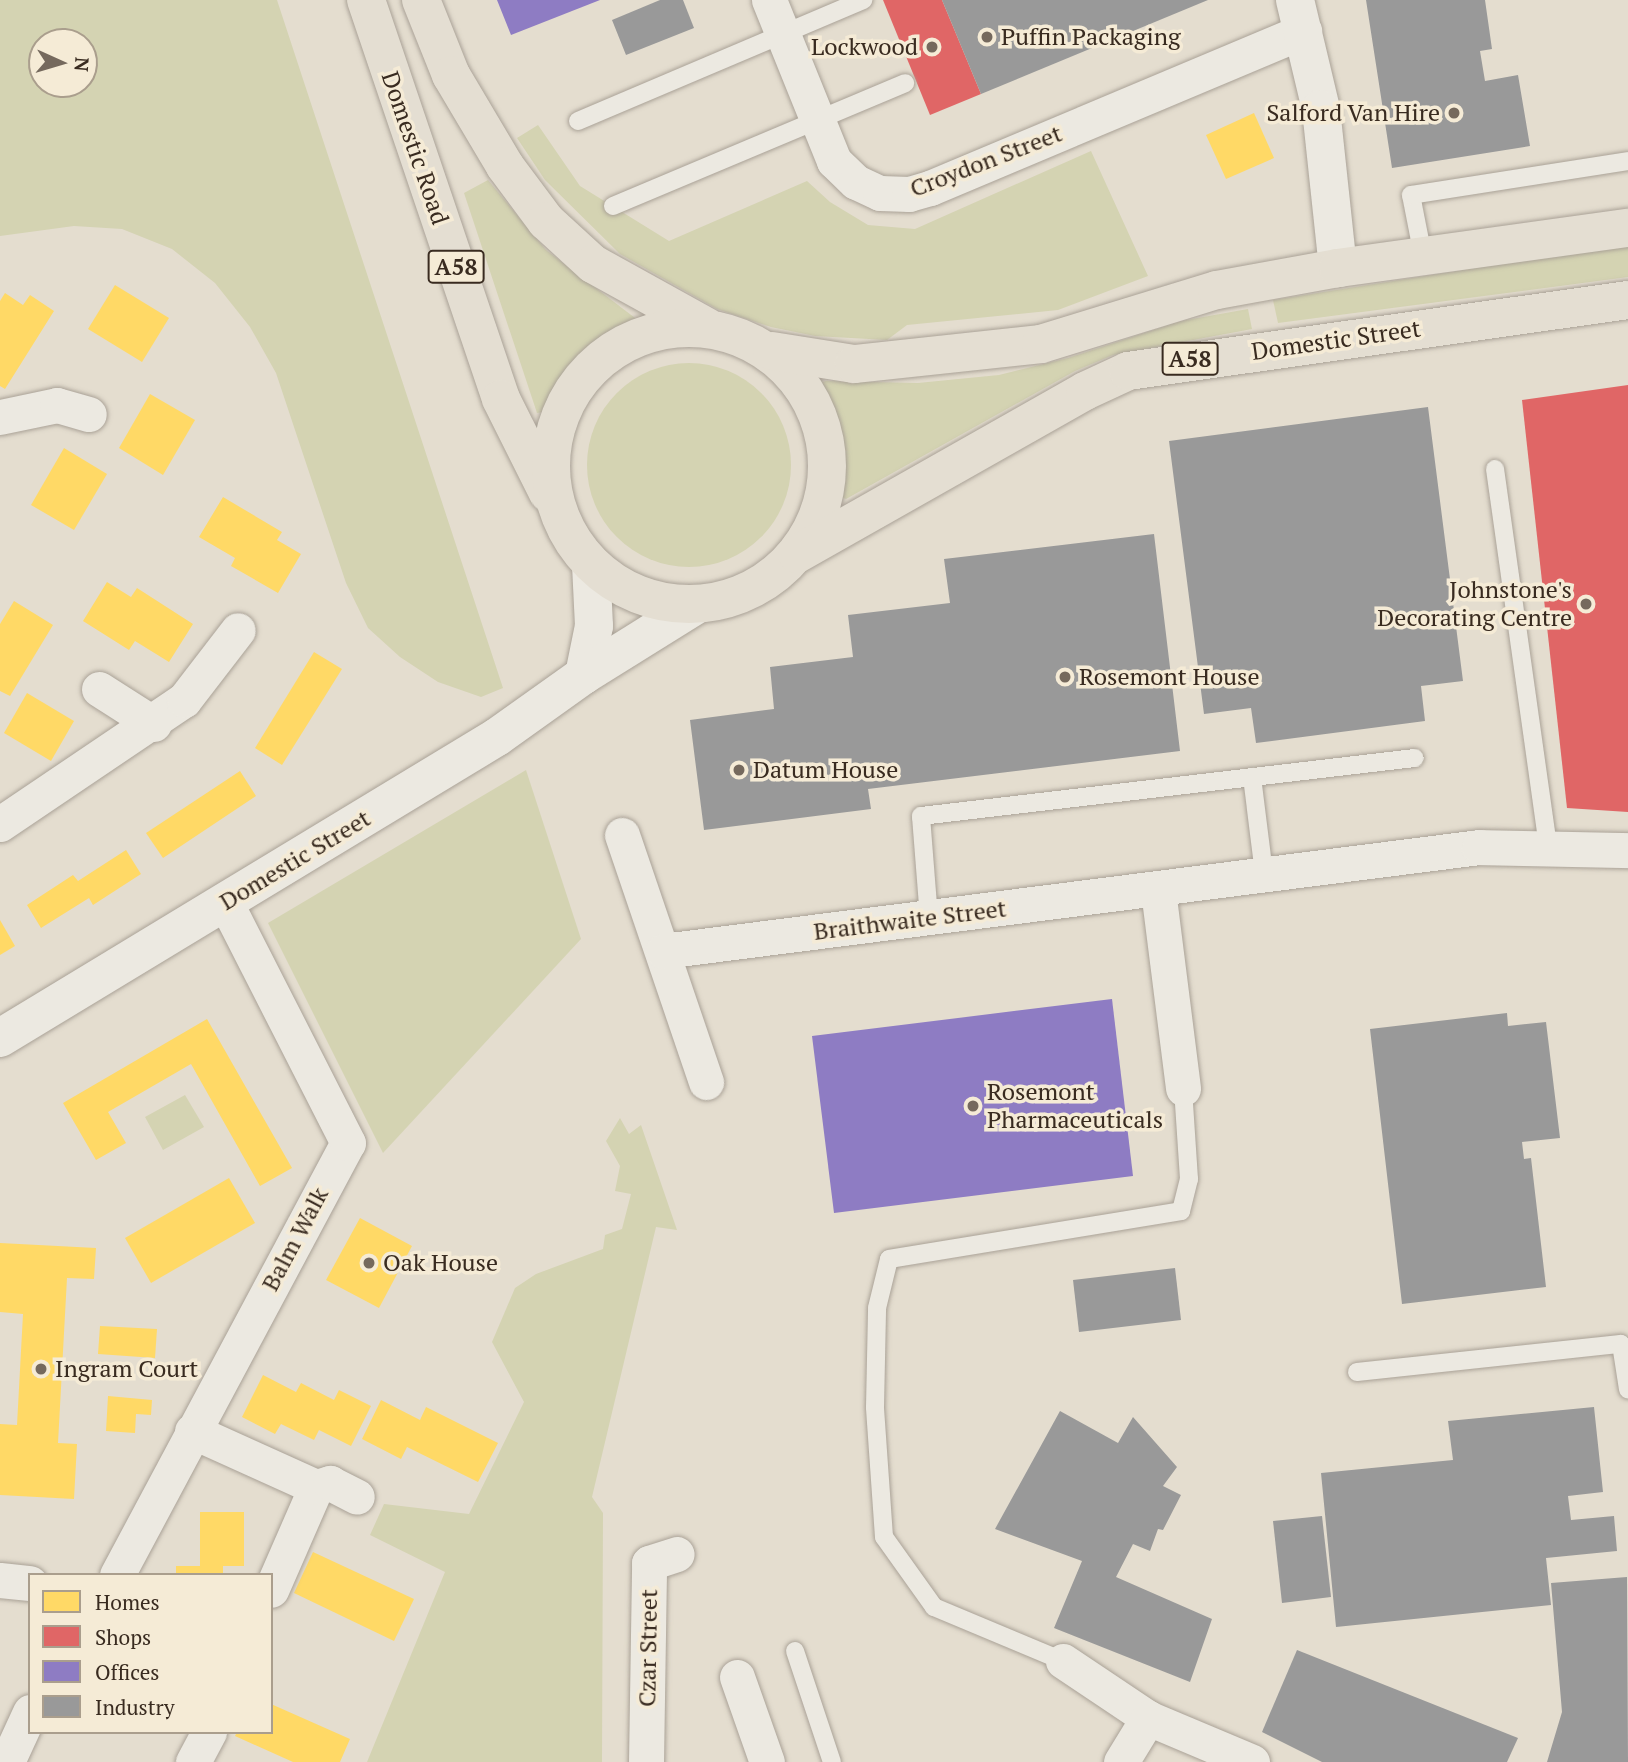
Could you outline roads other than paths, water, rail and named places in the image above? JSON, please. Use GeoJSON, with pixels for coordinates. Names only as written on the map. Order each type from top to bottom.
{"type":"FeatureCollection","features":[{"type":"Feature","properties":{"kind":"main road","name":"Domestic Road"},"geometry":{"type":"LineString","coordinates":[[366,0],[501,400],[564,527]]}},
{"type":"Feature","properties":{"kind":"main road"},"geometry":{"type":"LineString","coordinates":[[421,0],[451,75],[505,166],[546,221],[593,264],[709,328]]}},
{"type":"Feature","properties":{"kind":"main road"},"geometry":{"type":"LineString","coordinates":[[772,351],[854,364],[1041,344],[1217,290],[1338,268],[1628,228]]}},
{"type":"Feature","properties":{"kind":"main road","name":"Domestic Street"},"geometry":{"type":"LineString","coordinates":[[797,554],[1128,371],[1628,300]]}},
{"type":"Feature","properties":{"kind":"main road","name":"A58"},"geometry":{"type":"LineString","coordinates":[[709,328],[772,351],[813,401],[826,440],[828,480],[818,520],[797,554],[769,581],[734,598],[696,606],[657,602],[633,592],[591,564],[564,527],[552,486],[552,444],[565,404],[590,369],[623,343],[663,329],[709,328]]}},
{"type":"Feature","properties":{"kind":"street","name":"Croydon Street"},"geometry":{"type":"LineString","coordinates":[[769,0],[834,161],[856,182],[880,193],[909,194],[1299,16]]}},
{"type":"Feature","properties":{"kind":"street"},"geometry":{"type":"LineString","coordinates":[[1299,16],[1321,109],[1338,268]]}},
{"type":"Feature","properties":{"kind":"street"},"geometry":{"type":"LineString","coordinates":[[0,417],[57,405],[89,414]]}},
{"type":"Feature","properties":{"kind":"street"},"geometry":{"type":"LineString","coordinates":[[584,675],[594,626],[591,564]]}},
{"type":"Feature","properties":{"kind":"street","name":"Domestic Street"},"geometry":{"type":"LineString","coordinates":[[0,1038],[486,743],[584,675],[696,606]]}},
{"type":"Feature","properties":{"kind":"street"},"geometry":{"type":"LineString","coordinates":[[0,824],[154,724],[184,700],[238,630]]}},
{"type":"Feature","properties":{"kind":"street"},"geometry":{"type":"LineString","coordinates":[[99,689],[154,724]]}},
{"type":"Feature","properties":{"kind":"street"},"geometry":{"type":"LineString","coordinates":[[621,835],[706,1082]]}},
{"type":"Feature","properties":{"kind":"street","name":"Braithwaite Street"},"geometry":{"type":"LineString","coordinates":[[663,951],[1479,847],[1628,850]]}},
{"type":"Feature","properties":{"kind":"street"},"geometry":{"type":"LineString","coordinates":[[1158,890],[1183,1088]]}},
{"type":"Feature","properties":{"kind":"street","name":"Balm Walk"},"geometry":{"type":"LineString","coordinates":[[118,1573],[348,1143],[225,902]]}},
{"type":"Feature","properties":{"kind":"street"},"geometry":{"type":"LineString","coordinates":[[192,1431],[316,1487],[330,1483],[357,1497]]}},
{"type":"Feature","properties":{"kind":"street"},"geometry":{"type":"LineString","coordinates":[[273,1585],[316,1487]]}},
{"type":"Feature","properties":{"kind":"street","name":"Czar Street"},"geometry":{"type":"LineString","coordinates":[[646,1762],[649,1563],[677,1554]]}},
{"type":"Feature","properties":{"kind":"street"},"geometry":{"type":"LineString","coordinates":[[0,1580],[28,1583]]}},
{"type":"Feature","properties":{"kind":"street"},"geometry":{"type":"LineString","coordinates":[[1063,1661],[1148,1718],[1252,1762]]}},
{"type":"Feature","properties":{"kind":"street"},"geometry":{"type":"LineString","coordinates":[[737,1677],[767,1762]]}},
{"type":"Feature","properties":{"kind":"street"},"geometry":{"type":"LineString","coordinates":[[7,1762],[28,1716]]}},
{"type":"Feature","properties":{"kind":"street"},"geometry":{"type":"LineString","coordinates":[[1122,1762],[1148,1718]]}},
{"type":"Feature","properties":{"kind":"street"},"geometry":{"type":"LineString","coordinates":[[194,1762],[208,1734]]}},
{"type":"Feature","properties":{"kind":"lane"},"geometry":{"type":"LineString","coordinates":[[578,121],[863,0]]}},
{"type":"Feature","properties":{"kind":"lane"},"geometry":{"type":"LineString","coordinates":[[613,206],[816,118],[905,83]]}},
{"type":"Feature","properties":{"kind":"lane"},"geometry":{"type":"LineString","coordinates":[[1423,256],[1411,195],[1628,160]]}},
{"type":"Feature","properties":{"kind":"lane"},"geometry":{"type":"LineString","coordinates":[[1495,469],[1549,847]]}},
{"type":"Feature","properties":{"kind":"lane"},"geometry":{"type":"LineString","coordinates":[[929,918],[921,816],[1415,758]]}},
{"type":"Feature","properties":{"kind":"lane"},"geometry":{"type":"LineString","coordinates":[[1252,777],[1264,874]]}},
{"type":"Feature","properties":{"kind":"lane"},"geometry":{"type":"LineString","coordinates":[[1063,1661],[934,1607],[884,1536],[875,1406],[877,1308],[889,1259],[1181,1211],[1189,1179],[1183,1088]]}},
{"type":"Feature","properties":{"kind":"lane"},"geometry":{"type":"LineString","coordinates":[[1357,1372],[1621,1344],[1628,1389]]}},
{"type":"Feature","properties":{"kind":"lane"},"geometry":{"type":"LineString","coordinates":[[795,1651],[832,1762]]}},
{"type":"Feature","properties":{"kind":"place","name":"Puffin Packaging"},"geometry":{"type":"Point","coordinates":[987,37]}},
{"type":"Feature","properties":{"kind":"place","name":"Lockwood"},"geometry":{"type":"Point","coordinates":[932,47]}},
{"type":"Feature","properties":{"kind":"place","name":"Salford Van Hire"},"geometry":{"type":"Point","coordinates":[1454,113]}},
{"type":"Feature","properties":{"kind":"place","name":"Johnstone's Decorating Centre"},"geometry":{"type":"Point","coordinates":[1586,604]}},
{"type":"Feature","properties":{"kind":"place","name":"Rosemont House"},"geometry":{"type":"Point","coordinates":[1065,677]}},
{"type":"Feature","properties":{"kind":"place","name":"Datum House"},"geometry":{"type":"Point","coordinates":[739,770]}},
{"type":"Feature","properties":{"kind":"place","name":"Rosemont Pharmaceuticals"},"geometry":{"type":"Point","coordinates":[973,1106]}},
{"type":"Feature","properties":{"kind":"place","name":"Oak House"},"geometry":{"type":"Point","coordinates":[369,1263]}},
{"type":"Feature","properties":{"kind":"place","name":"Ingram Court"},"geometry":{"type":"Point","coordinates":[41,1369]}}]}
